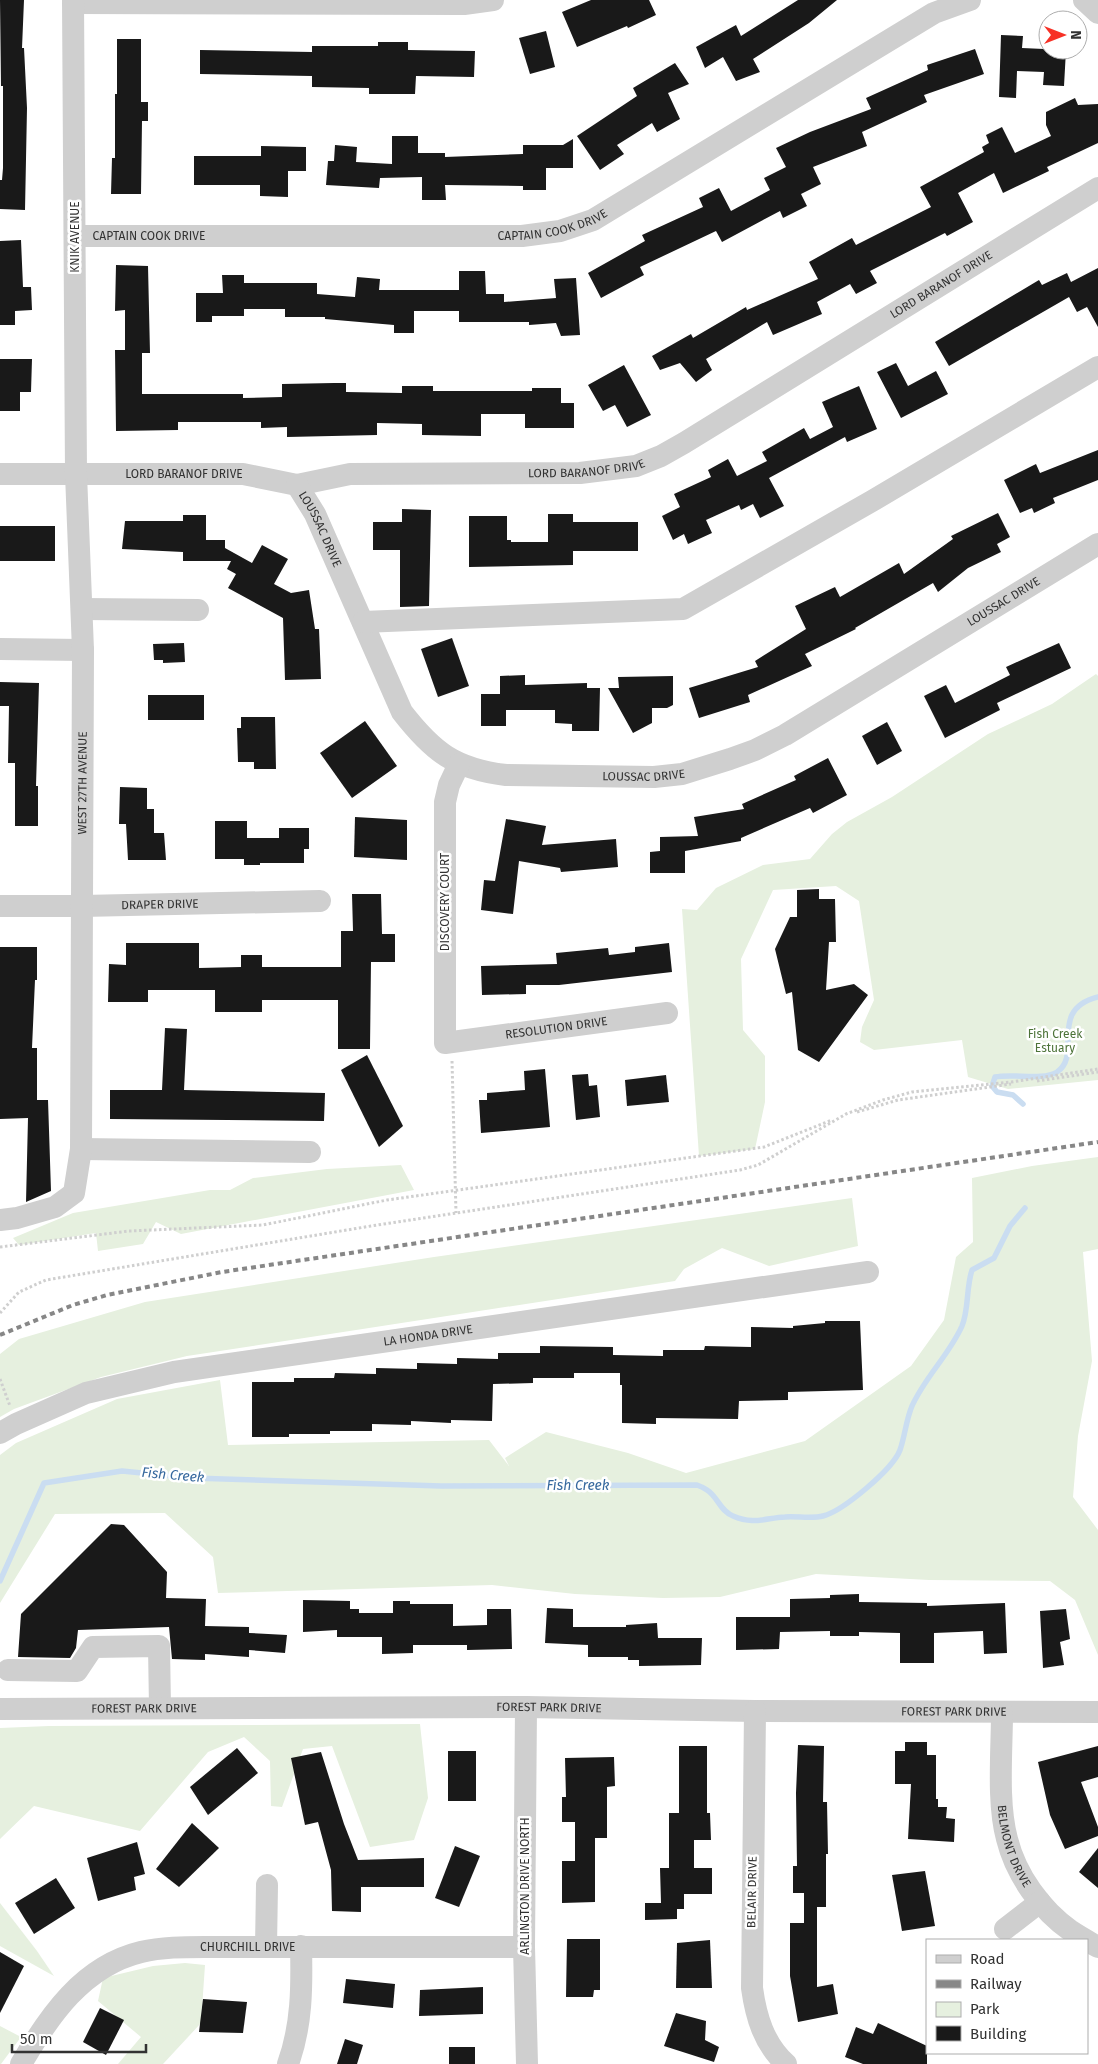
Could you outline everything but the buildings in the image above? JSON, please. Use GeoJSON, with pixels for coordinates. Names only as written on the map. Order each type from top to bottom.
{"type":"FeatureCollection","features":[{"type":"Feature","properties":{"kind":"street"},"geometry":{"type":"LineString","coordinates":[[73,2],[464,4],[493,0]]}},
{"type":"Feature","properties":{"kind":"street","name":"CAPTAIN COOK DRIVE"},"geometry":{"type":"LineString","coordinates":[[75,236],[522,236],[560,231],[593,220],[934,13],[970,0]]}},
{"type":"Feature","properties":{"kind":"street"},"geometry":{"type":"LineString","coordinates":[[1084,0],[1098,13]]}},
{"type":"Feature","properties":{"kind":"street","name":"KNIK AVENUE"},"geometry":{"type":"LineString","coordinates":[[73,2],[76,474]]}},
{"type":"Feature","properties":{"kind":"street","name":"LORD BARANOF DRIVE"},"geometry":{"type":"LineString","coordinates":[[0,474],[243,474],[296,484],[350,474],[580,472],[636,466],[661,456],[684,443],[1098,188]]}},
{"type":"Feature","properties":{"kind":"street"},"geometry":{"type":"LineString","coordinates":[[363,622],[683,609],[872,501],[1098,367]]}},
{"type":"Feature","properties":{"kind":"street","name":"WEST 27TH AVENUE"},"geometry":{"type":"LineString","coordinates":[[0,1220],[17,1218],[55,1207],[74,1193],[81,1149],[83,650],[76,474]]}},
{"type":"Feature","properties":{"kind":"street","name":"LOUSSAC DRIVE"},"geometry":{"type":"LineString","coordinates":[[296,484],[315,514],[402,712],[434,748],[459,764],[485,773],[506,776],[654,777],[682,774],[730,760],[785,735],[1098,544]]}},
{"type":"Feature","properties":{"kind":"street"},"geometry":{"type":"LineString","coordinates":[[82,609],[198,610]]}},
{"type":"Feature","properties":{"kind":"street"},"geometry":{"type":"LineString","coordinates":[[0,649],[83,650]]}},
{"type":"Feature","properties":{"kind":"street","name":"DISCOVERY COURT"},"geometry":{"type":"LineString","coordinates":[[448,1043],[445,802],[449,785],[459,764]]}},
{"type":"Feature","properties":{"kind":"street","name":"DRAPER DRIVE"},"geometry":{"type":"LineString","coordinates":[[0,906],[320,901]]}},
{"type":"Feature","properties":{"kind":"street","name":"RESOLUTION DRIVE"},"geometry":{"type":"LineString","coordinates":[[448,1043],[668,1013]]}},
{"type":"Feature","properties":{"kind":"street"},"geometry":{"type":"LineString","coordinates":[[81,1149],[310,1152]]}},
{"type":"Feature","properties":{"kind":"street","name":"LA HONDA DRIVE"},"geometry":{"type":"LineString","coordinates":[[8,1428],[86,1393],[174,1372],[868,1272]]}},
{"type":"Feature","properties":{"kind":"street"},"geometry":{"type":"LineString","coordinates":[[8,1670],[77,1671],[93,1647],[159,1646],[160,1708]]}},
{"type":"Feature","properties":{"kind":"street"},"geometry":{"type":"LineString","coordinates":[[45,1671],[45,1708]]}},
{"type":"Feature","properties":{"kind":"street","name":"FOREST PARK DRIVE"},"geometry":{"type":"LineString","coordinates":[[0,1709],[526,1707],[754,1711],[1098,1712]]}},
{"type":"Feature","properties":{"kind":"street","name":"ARLINGTON DRIVE NORTH"},"geometry":{"type":"LineString","coordinates":[[526,1707],[524,1947],[526,2064]]}},
{"type":"Feature","properties":{"kind":"street","name":"BELAIR DRIVE"},"geometry":{"type":"LineString","coordinates":[[754,1711],[752,1988],[762,2030],[770,2046],[786,2064]]}},
{"type":"Feature","properties":{"kind":"street","name":"BELMONT DRIVE"},"geometry":{"type":"LineString","coordinates":[[1002,1712],[1002,1805],[1007,1839],[1020,1871],[1040,1902],[1072,1932],[1084,1939]]}},
{"type":"Feature","properties":{"kind":"street"},"geometry":{"type":"LineString","coordinates":[[266,1946],[267,1886]]}},
{"type":"Feature","properties":{"kind":"street"},"geometry":{"type":"LineString","coordinates":[[1005,1929],[1040,1902]]}},
{"type":"Feature","properties":{"kind":"street","name":"CHURCHILL DRIVE"},"geometry":{"type":"LineString","coordinates":[[21,2064],[47,2022],[67,1997],[89,1976],[116,1961],[140,1952],[168,1948],[266,1946],[524,1947]]}},
{"type":"Feature","properties":{"kind":"street"},"geometry":{"type":"LineString","coordinates":[[288,2064],[295,2044],[302,1999],[301,1946]]}},
{"type":"Feature","properties":{"kind":"path"},"geometry":{"type":"LineString","coordinates":[[448,1043],[456,1213]]}},
{"type":"Feature","properties":{"kind":"path"},"geometry":{"type":"LineString","coordinates":[[0,1247],[129,1231],[263,1225],[387,1200],[764,1147],[883,1100],[912,1092],[1098,1071]]}},
{"type":"Feature","properties":{"kind":"path"},"geometry":{"type":"LineString","coordinates":[[0,1313],[19,1292],[46,1280],[456,1213],[740,1170],[758,1164],[840,1117],[898,1100],[1098,1071]]}},
{"type":"Feature","properties":{"kind":"path"},"geometry":{"type":"LineString","coordinates":[[0,1379],[8,1428]]}},
{"type":"Feature","properties":{"kind":"green space","name":"Fish Creek Estuary"},"geometry":{"type":"Polygon","coordinates":[[[1096,674],[1098,676],[1098,1080],[1008,1089],[968,1077],[962,1040],[874,1050],[860,1042],[862,1027],[874,1000],[859,901],[836,886],[773,890],[741,959],[743,1030],[765,1056],[765,1102],[755,1149],[699,1156],[682,909],[697,910],[716,888],[763,865],[810,859],[832,834],[847,822],[892,797],[988,734],[1052,704],[1096,674]]]}},
{"type":"Feature","properties":{"kind":"green space"},"geometry":{"type":"Polygon","coordinates":[[[1098,1157],[1098,1249],[1083,1252],[1092,1361],[1078,1436],[1073,1497],[1098,1530],[1098,1655],[1075,1600],[1050,1581],[929,1580],[816,1574],[720,1597],[663,1598],[575,1594],[492,1585],[218,1593],[213,1557],[165,1513],[55,1514],[0,1603],[0,1455],[16,1443],[117,1399],[220,1380],[228,1445],[489,1440],[509,1466],[505,1458],[546,1432],[628,1453],[686,1473],[805,1441],[911,1366],[944,1320],[956,1257],[973,1242],[972,1178],[1032,1166],[1098,1157]]]}},
{"type":"Feature","properties":{"kind":"green space"},"geometry":{"type":"Polygon","coordinates":[[[401,1165],[414,1190],[181,1234],[156,1222],[143,1244],[98,1251],[96,1233],[19,1245],[13,1238],[73,1213],[210,1190],[230,1190],[253,1178],[327,1169],[401,1165]]]}},
{"type":"Feature","properties":{"kind":"green space"},"geometry":{"type":"Polygon","coordinates":[[[852,1198],[858,1246],[769,1266],[722,1248],[684,1269],[675,1281],[187,1356],[101,1377],[14,1409],[0,1417],[0,1354],[19,1339],[145,1302],[434,1257],[852,1198]]]}},
{"type":"Feature","properties":{"kind":"green space"},"geometry":{"type":"Polygon","coordinates":[[[420,1724],[428,1798],[414,1840],[370,1847],[332,1746],[303,1749],[282,1807],[271,1806],[270,1761],[244,1737],[208,1752],[140,1831],[34,1806],[0,1839],[0,1728],[49,1726],[420,1724]]]}},
{"type":"Feature","properties":{"kind":"green space"},"geometry":{"type":"Polygon","coordinates":[[[0,1903],[37,1951],[54,1976],[0,1946],[0,1903]]]}},
{"type":"Feature","properties":{"kind":"green space"},"geometry":{"type":"Polygon","coordinates":[[[185,1963],[205,1965],[201,2023],[163,2064],[118,2064],[141,2037],[98,2001],[103,1978],[153,1966],[185,1963]]]}},
{"type":"Feature","properties":{"kind":"green space"},"geometry":{"type":"Polygon","coordinates":[[[0,2026],[21,2037],[1,2064],[0,2064],[0,2026]]]}},
{"type":"Feature","properties":{"kind":"waterway","name":"Fish Creek"},"geometry":{"type":"LineString","coordinates":[[1023,1104],[1013,1095],[997,1092],[992,1086],[995,1077],[1044,1076],[1057,1072],[1064,1064],[1067,1055],[1069,1022],[1074,1012],[1083,1003],[1098,997]]}},
{"type":"Feature","properties":{"kind":"waterway","name":"Fish Creek"},"geometry":{"type":"LineString","coordinates":[[0,1581],[44,1483],[122,1471],[192,1478],[441,1486],[697,1485],[711,1493],[729,1514],[740,1519],[753,1521],[785,1517],[814,1517],[832,1513],[878,1478],[896,1458],[902,1445],[908,1417],[917,1395],[951,1347],[962,1326],[966,1313],[972,1270],[994,1258],[1010,1226],[1025,1208]]}},
{"type":"Feature","properties":{"kind":"railway"},"geometry":{"type":"LineString","coordinates":[[0,1335],[73,1305],[107,1295],[222,1272],[1098,1142]]}}]}
